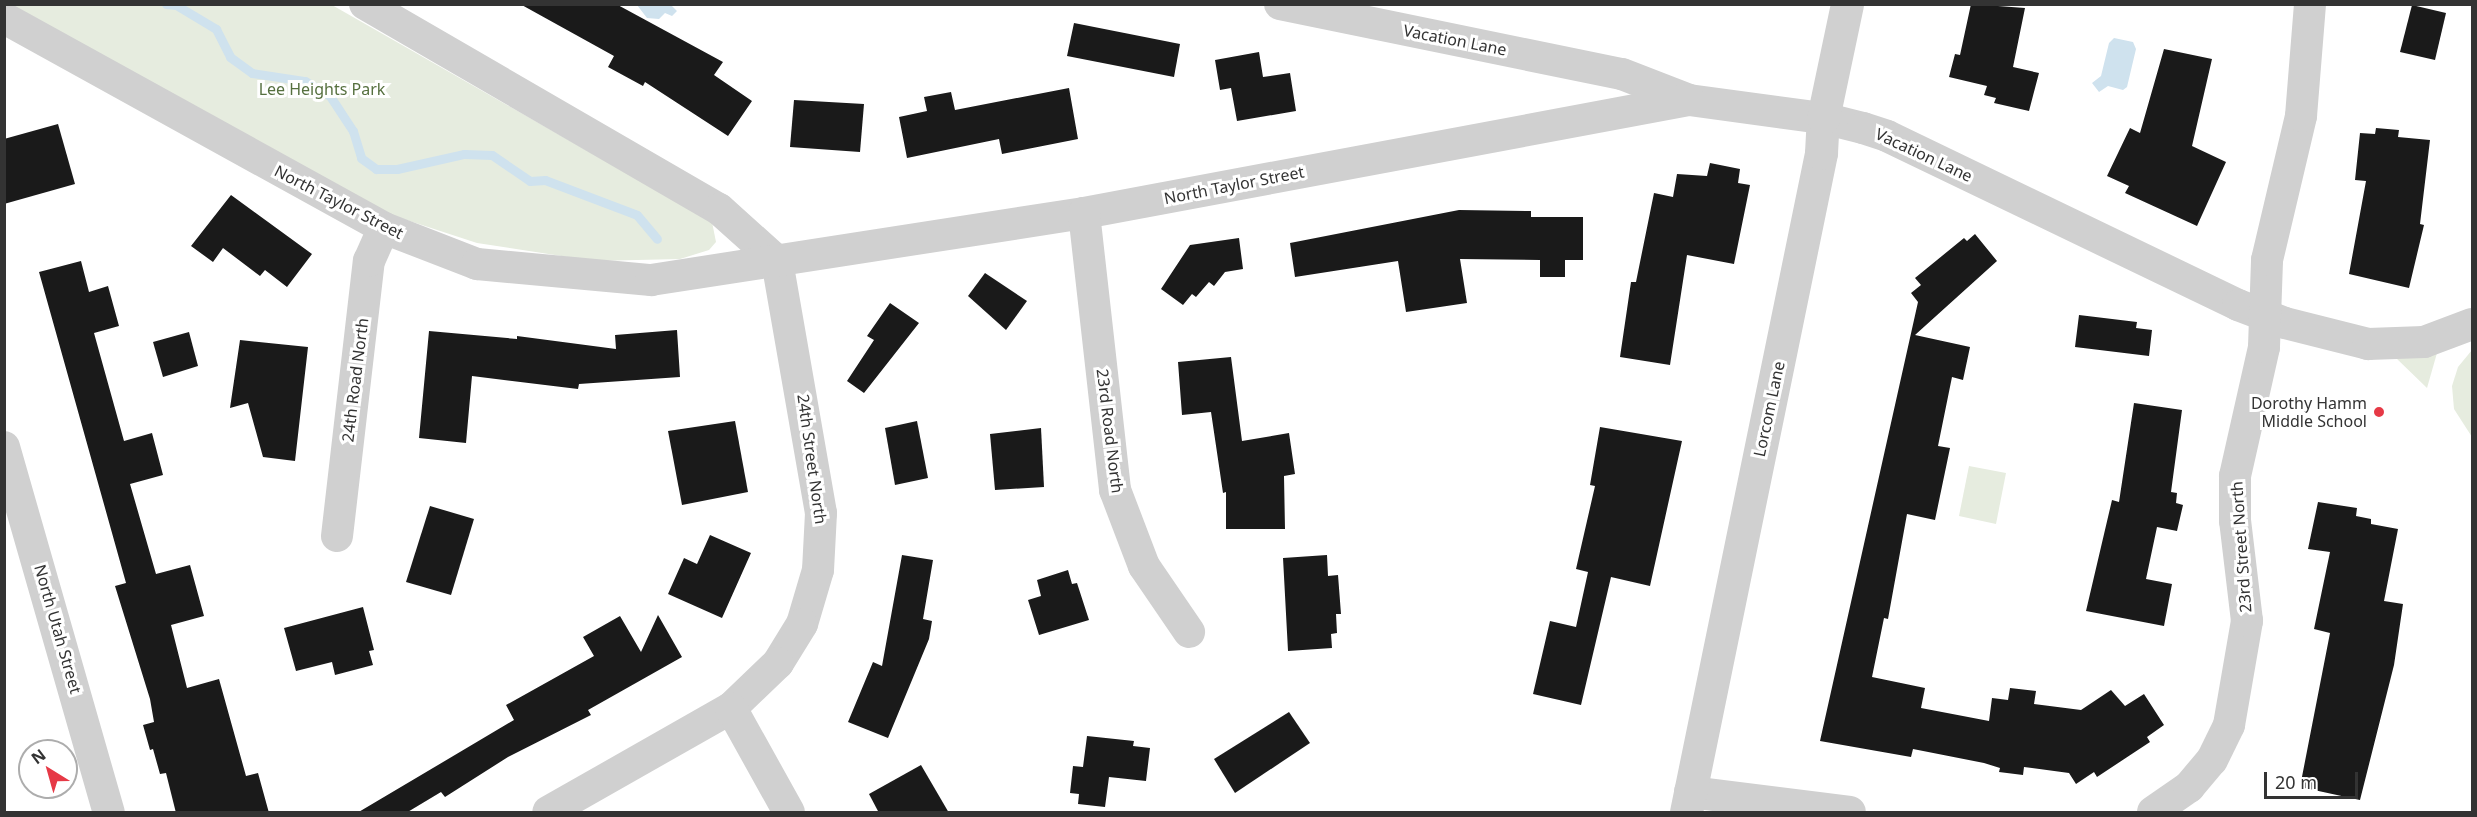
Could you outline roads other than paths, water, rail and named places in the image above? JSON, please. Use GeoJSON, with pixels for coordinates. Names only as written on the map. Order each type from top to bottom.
{"type":"FeatureCollection","features":[{"type":"Feature","properties":{"kind":"street"},"geometry":{"type":"LineString","coordinates":[[365,4],[719,209],[777,261]]}},
{"type":"Feature","properties":{"kind":"street","name":"Vacation Lane"},"geometry":{"type":"LineString","coordinates":[[1280,4],[1622,74],[1689,100],[1823,118],[1887,136],[2264,315],[2368,344],[2424,342],[2472,324]]}},
{"type":"Feature","properties":{"kind":"street","name":"Lorcom Lane"},"geometry":{"type":"LineString","coordinates":[[1688,802],[1821,153],[1823,118],[1847,4]]}},
{"type":"Feature","properties":{"kind":"street","name":"23rd Street North"},"geometry":{"type":"LineString","coordinates":[[2152,813],[2189,787],[2212,760],[2229,725],[2247,621],[2235,521],[2235,476],[2263,351],[2267,260],[2301,116],[2310,4]]}},
{"type":"Feature","properties":{"kind":"street","name":"North Taylor Street"},"geometry":{"type":"LineString","coordinates":[[4,18],[384,228],[477,264],[651,280],[1084,213],[1689,100]]}},
{"type":"Feature","properties":{"kind":"street","name":"23rd Road North"},"geometry":{"type":"LineString","coordinates":[[1084,213],[1115,490],[1143,566],[1189,632]]}},
{"type":"Feature","properties":{"kind":"street","name":"24th Road North"},"geometry":{"type":"LineString","coordinates":[[337,536],[369,261],[384,228]]}},
{"type":"Feature","properties":{"kind":"street","name":"24th Street North"},"geometry":{"type":"LineString","coordinates":[[548,813],[730,708],[778,663],[802,624],[812,596],[823,542],[806,413],[777,261]]}},
{"type":"Feature","properties":{"kind":"street","name":"North Utah Street"},"geometry":{"type":"LineString","coordinates":[[4,447],[109,813]]}},
{"type":"Feature","properties":{"kind":"street"},"geometry":{"type":"LineString","coordinates":[[730,708],[789,813]]}},
{"type":"Feature","properties":{"kind":"street"},"geometry":{"type":"LineString","coordinates":[[1688,802],[1850,813]]}},
{"type":"Feature","properties":{"kind":"water"},"geometry":{"type":"Polygon","coordinates":[[[637,5],[671,5],[677,11],[672,16],[665,13],[659,19],[647,18],[637,5]]]}},
{"type":"Feature","properties":{"kind":"water"},"geometry":{"type":"Polygon","coordinates":[[[2114,38],[2133,42],[2136,49],[2127,87],[2123,90],[2108,86],[2099,92],[2092,83],[2101,76],[2109,43],[2114,38]]]}},
{"type":"Feature","properties":{"kind":"waterway"},"geometry":{"type":"LineString","coordinates":[[166,4],[176,5],[216,29],[230,57],[252,73],[305,81],[330,96],[353,131],[361,158],[376,169],[397,169],[464,154],[492,155],[530,181],[545,180],[637,215],[657,239]]}},
{"type":"Feature","properties":{"kind":"place","name":"Dorothy Hamm Middle School"},"geometry":{"type":"Point","coordinates":[2379,412]}},
{"type":"Feature","properties":{"kind":"park label","name":"Lee Heights Park"},"geometry":{"type":"Point","coordinates":[322,89]}}]}
